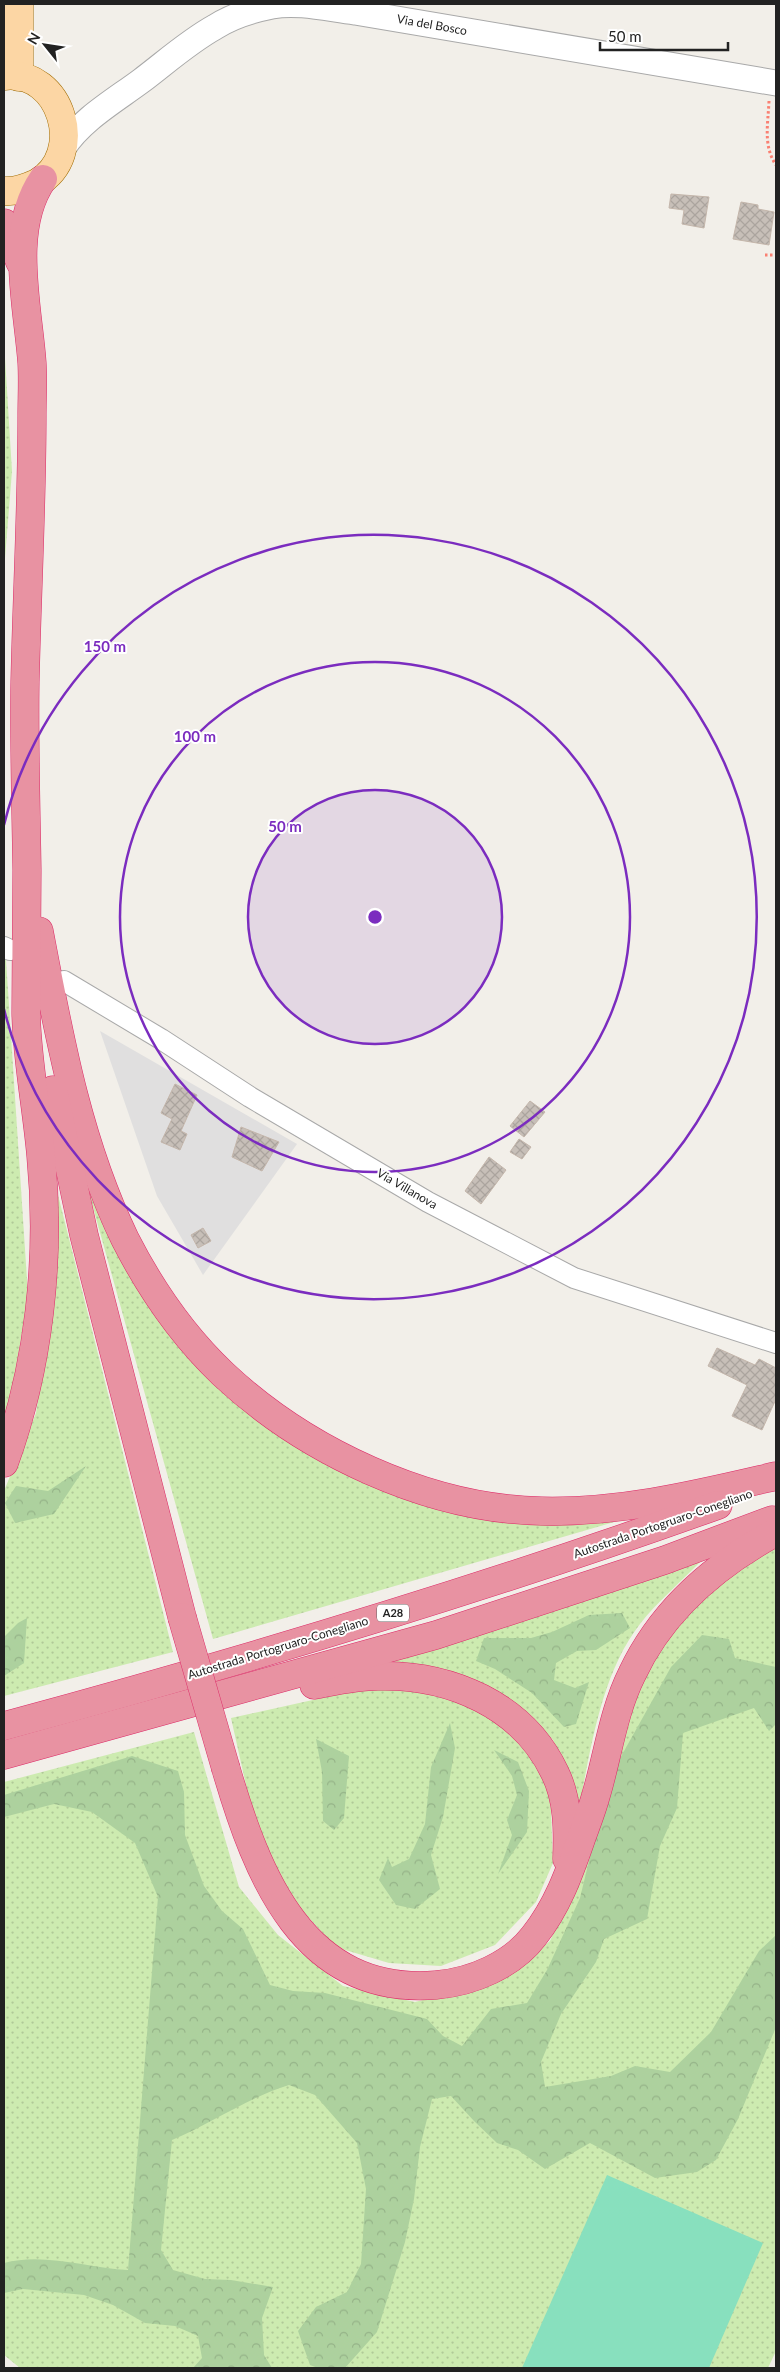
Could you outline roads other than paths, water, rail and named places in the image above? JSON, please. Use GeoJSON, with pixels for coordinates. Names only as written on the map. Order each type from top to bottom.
{"type":"FeatureCollection","features":[{"type":"Feature","properties":{"kind":"highway"},"geometry":{"type":"LineString","coordinates":[[4,1463],[23,1404],[36,1341],[44,1234],[42,1160],[26,1018],[27,868],[24,780],[32,364],[24,273],[24,236],[34,191],[43,179]]}},
{"type":"Feature","properties":{"kind":"highway"},"geometry":{"type":"LineString","coordinates":[[4,223],[24,273]]}},
{"type":"Feature","properties":{"kind":"highway"},"geometry":{"type":"LineString","coordinates":[[27,868],[55,1015],[79,1119],[97,1173],[125,1238],[151,1286],[184,1330],[223,1374],[268,1410],[314,1442],[354,1463],[443,1497],[487,1506],[540,1511],[612,1510],[688,1497],[776,1476]]}},
{"type":"Feature","properties":{"kind":"highway"},"geometry":{"type":"LineString","coordinates":[[27,868],[49,1073],[84,1235],[182,1617],[240,1815],[277,1901],[302,1932],[324,1954],[356,1974],[386,1983],[412,1987],[445,1984],[477,1977],[504,1962],[532,1938],[552,1910],[567,1878],[596,1795],[613,1727],[631,1675],[649,1644],[686,1595],[717,1570],[776,1532]]}},
{"type":"Feature","properties":{"kind":"highway","name":"Autostrada Portogruaro-Conegliano"},"geometry":{"type":"LineString","coordinates":[[4,1726],[174,1680],[419,1605],[633,1535],[776,1484]]}},
{"type":"Feature","properties":{"kind":"highway"},"geometry":{"type":"LineString","coordinates":[[4,1755],[436,1635],[665,1560],[776,1518]]}},
{"type":"Feature","properties":{"kind":"highway"},"geometry":{"type":"LineString","coordinates":[[4,1759],[107,1742],[300,1688],[343,1680],[378,1676],[406,1677],[455,1686],[480,1696],[506,1712],[541,1748],[556,1773],[564,1800],[568,1834],[567,1878]]}},
{"type":"Feature","properties":{"kind":"main road"},"geometry":{"type":"LineString","coordinates":[[4,191],[23,189],[43,179],[56,165],[63,148],[65,130],[56,103],[41,86],[9,72],[18,12]]}},
{"type":"Feature","properties":{"kind":"street","name":"Via del Bosco"},"geometry":{"type":"LineString","coordinates":[[63,148],[71,136],[113,102],[216,26],[245,12],[274,5],[304,6],[355,12],[772,82]]}},
{"type":"Feature","properties":{"kind":"street"},"geometry":{"type":"LineString","coordinates":[[56,103],[79,107],[113,102]]}},
{"type":"Feature","properties":{"kind":"street","name":"Via Villanova"},"geometry":{"type":"LineString","coordinates":[[64,981],[160,1039],[250,1097],[428,1202],[566,1274],[776,1343]]}}]}
